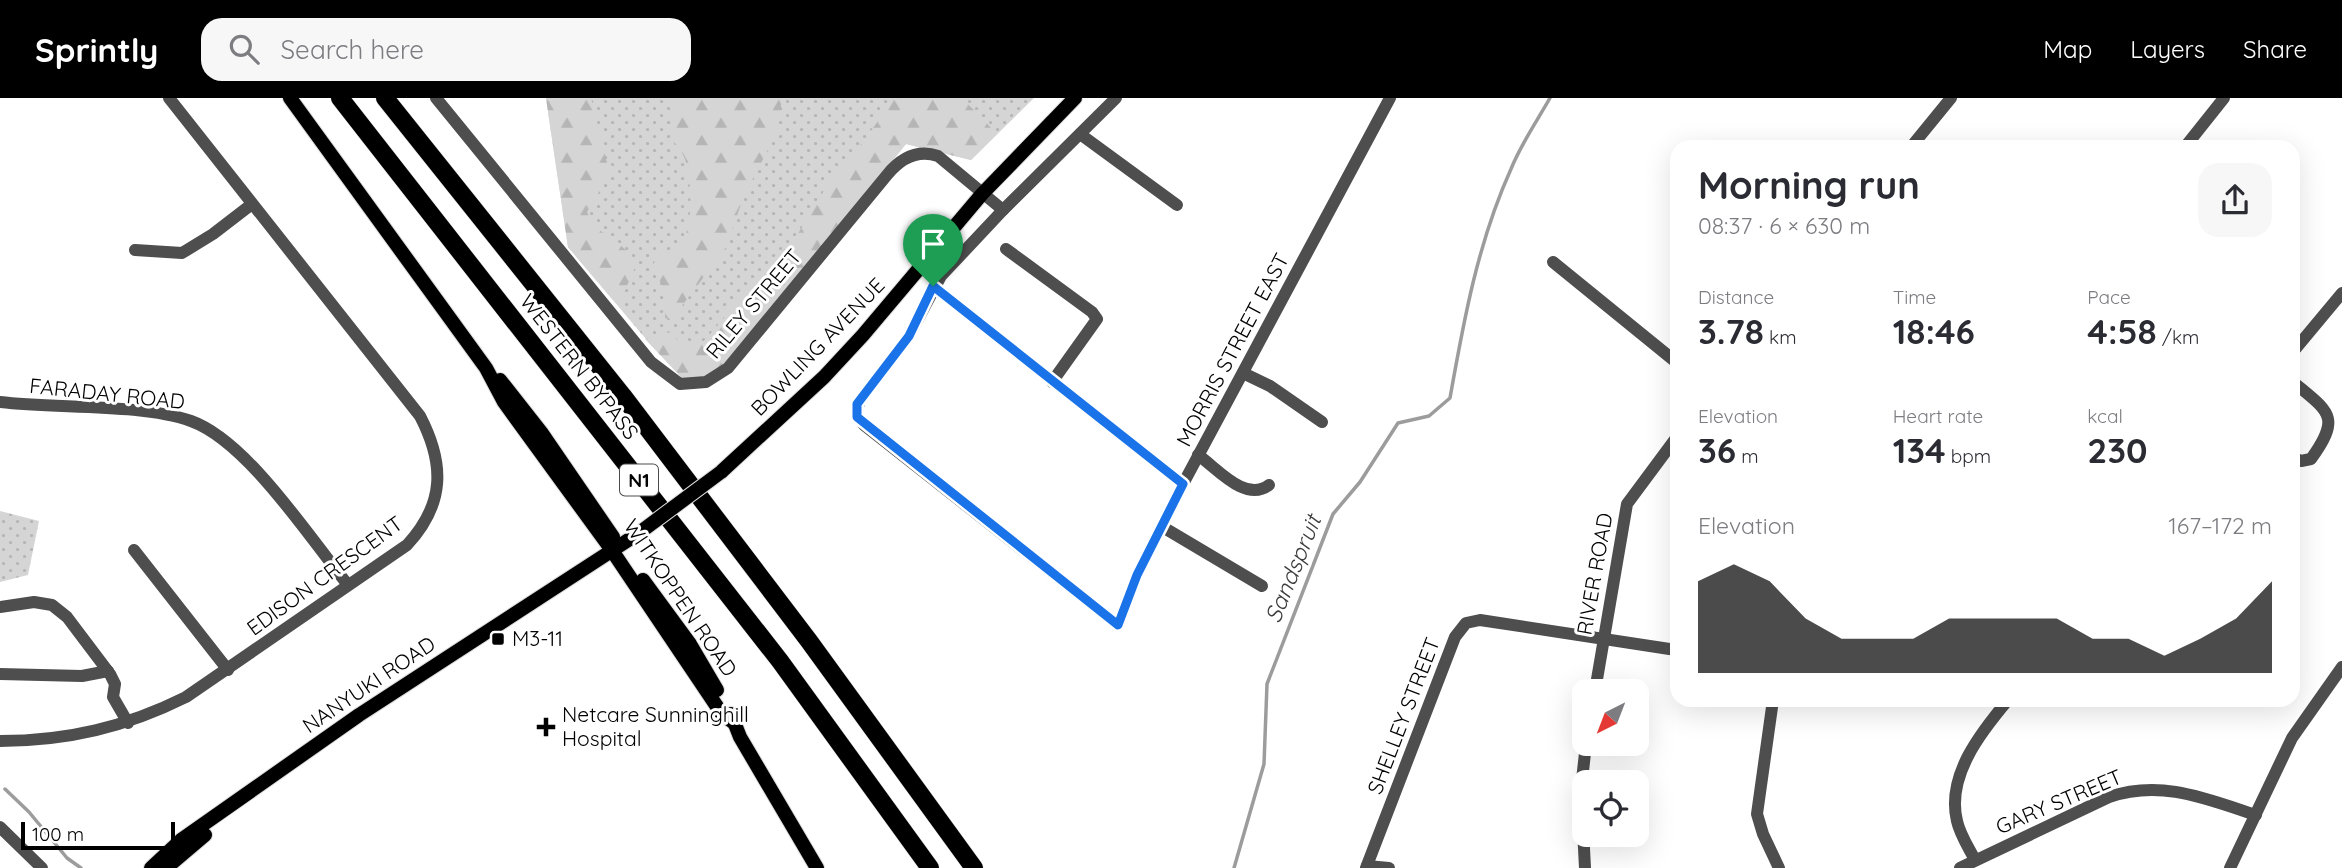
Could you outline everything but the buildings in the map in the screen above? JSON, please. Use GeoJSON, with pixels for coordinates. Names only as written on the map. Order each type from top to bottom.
{"type":"FeatureCollection","features":[{"type":"Feature","properties":{"kind":"highway","name":"WESTERN BYPASS"},"geometry":{"type":"LineString","coordinates":[[341,98],[780,661],[930,868]]}},
{"type":"Feature","properties":{"kind":"highway","name":"WESTERN BYPASS"},"geometry":{"type":"LineString","coordinates":[[385,98],[631,406],[809,641],[974,868]]}},
{"type":"Feature","properties":{"kind":"main road","name":"WITKOPPEN ROAD"},"geometry":{"type":"LineString","coordinates":[[290,98],[486,368],[504,402],[622,546],[690,644],[730,710],[733,722],[817,868]]}},
{"type":"Feature","properties":{"kind":"main road","name":"BOWLING AVENUE"},"geometry":{"type":"LineString","coordinates":[[622,546],[720,472],[779,421],[840,360],[982,194],[1075,98]]}},
{"type":"Feature","properties":{"kind":"main road","name":"NANYUKI ROAD"},"geometry":{"type":"LineString","coordinates":[[150,868],[181,840],[359,715],[622,546]]}},
{"type":"Feature","properties":{"kind":"main road","name":"NANYUKI ROAD"},"geometry":{"type":"LineString","coordinates":[[166,868],[261,793],[622,546]]}},
{"type":"Feature","properties":{"kind":"street","name":"EDISON CRESCENT"},"geometry":{"type":"LineString","coordinates":[[0,741],[68,738],[128,723],[186,697],[407,545],[419,532],[437,490],[437,459],[420,416],[169,98]]}},
{"type":"Feature","properties":{"kind":"street","name":"RILEY STREET"},"geometry":{"type":"LineString","coordinates":[[436,98],[652,362],[665,375],[680,384],[706,382],[727,368],[898,164],[917,154],[938,156],[1003,210]]}},
{"type":"Feature","properties":{"kind":"street"},"geometry":{"type":"LineString","coordinates":[[1116,98],[1003,210],[933,286],[1183,484]]}},
{"type":"Feature","properties":{"kind":"street","name":"MORRIS STREET EAST"},"geometry":{"type":"LineString","coordinates":[[933,286],[909,336],[857,404],[856,413],[864,425],[1118,625],[1137,575],[1161,526],[1390,98]]}},
{"type":"Feature","properties":{"kind":"street"},"geometry":{"type":"LineString","coordinates":[[1917,140],[1951,98]]}},
{"type":"Feature","properties":{"kind":"street"},"geometry":{"type":"LineString","coordinates":[[2191,140],[2224,98]]}},
{"type":"Feature","properties":{"kind":"street"},"geometry":{"type":"LineString","coordinates":[[1080,134],[1177,205]]}},
{"type":"Feature","properties":{"kind":"street"},"geometry":{"type":"LineString","coordinates":[[135,250],[182,253],[214,234],[252,204]]}},
{"type":"Feature","properties":{"kind":"street"},"geometry":{"type":"LineString","coordinates":[[1006,249],[1092,312],[1097,319],[1052,382]]}},
{"type":"Feature","properties":{"kind":"street"},"geometry":{"type":"LineString","coordinates":[[1553,262],[1670,357]]}},
{"type":"Feature","properties":{"kind":"street"},"geometry":{"type":"LineString","coordinates":[[2300,343],[2342,293]]}},
{"type":"Feature","properties":{"kind":"street"},"geometry":{"type":"LineString","coordinates":[[1243,373],[1270,386],[1322,422]]}},
{"type":"Feature","properties":{"kind":"street"},"geometry":{"type":"LineString","coordinates":[[2300,388],[2327,410],[2332,422],[2327,438],[2308,460],[2300,458]]}},
{"type":"Feature","properties":{"kind":"street","name":"FARADAY ROAD"},"geometry":{"type":"LineString","coordinates":[[0,402],[158,414],[207,428],[246,458],[348,585]]}},
{"type":"Feature","properties":{"kind":"street","name":"RIVER ROAD"},"geometry":{"type":"LineString","coordinates":[[1597,679],[1627,504],[1670,446]]}},
{"type":"Feature","properties":{"kind":"street"},"geometry":{"type":"LineString","coordinates":[[1198,455],[1244,489],[1266,492]]}},
{"type":"Feature","properties":{"kind":"street"},"geometry":{"type":"LineString","coordinates":[[1161,526],[1262,586]]}},
{"type":"Feature","properties":{"kind":"street"},"geometry":{"type":"LineString","coordinates":[[134,550],[228,670]]}},
{"type":"Feature","properties":{"kind":"street"},"geometry":{"type":"LineString","coordinates":[[0,607],[34,602],[52,605],[67,617],[108,671],[115,684],[112,693],[115,705],[128,723]]}},
{"type":"Feature","properties":{"kind":"street","name":"SHELLEY STREET"},"geometry":{"type":"LineString","coordinates":[[1367,867],[1461,628],[1480,620],[1670,649]]}},
{"type":"Feature","properties":{"kind":"street"},"geometry":{"type":"LineString","coordinates":[[2230,868],[2292,738],[2342,667]]}},
{"type":"Feature","properties":{"kind":"street"},"geometry":{"type":"LineString","coordinates":[[0,674],[82,676],[108,671]]}},
{"type":"Feature","properties":{"kind":"street"},"geometry":{"type":"LineString","coordinates":[[1772,707],[1757,814],[1779,868]]}},
{"type":"Feature","properties":{"kind":"street"},"geometry":{"type":"LineString","coordinates":[[1975,860],[1956,818],[1958,783],[1977,741],[2003,707]]}},
{"type":"Feature","properties":{"kind":"street"},"geometry":{"type":"LineString","coordinates":[[1585,756],[1581,789],[1585,868]]}},
{"type":"Feature","properties":{"kind":"street","name":"GARY STREET"},"geometry":{"type":"LineString","coordinates":[[1960,868],[2109,797],[2130,790],[2177,790],[2256,815]]}},
{"type":"Feature","properties":{"kind":"street"},"geometry":{"type":"LineString","coordinates":[[0,827],[41,868]]}},
{"type":"Feature","properties":{"kind":"street"},"geometry":{"type":"LineString","coordinates":[[1367,867],[1389,868]]}},
{"type":"Feature","properties":{"kind":"green space"},"geometry":{"type":"Polygon","coordinates":[[[546,98],[1034,98],[971,160],[906,144],[716,377],[683,379],[568,247],[546,98]]]}},
{"type":"Feature","properties":{"kind":"green space"},"geometry":{"type":"Polygon","coordinates":[[[546,98],[591,98],[608,167],[605,182],[587,212],[597,228],[625,249],[636,265],[621,299],[613,300],[568,247],[546,98]]]}},
{"type":"Feature","properties":{"kind":"green space"},"geometry":{"type":"Polygon","coordinates":[[[673,98],[782,98],[777,132],[744,196],[725,249],[672,319],[665,318],[664,292],[652,271],[656,256],[671,250],[683,239],[689,223],[690,188],[687,167],[672,136],[673,98]]]}},
{"type":"Feature","properties":{"kind":"green space"},"geometry":{"type":"Polygon","coordinates":[[[895,98],[962,98],[997,134],[971,160],[906,144],[716,377],[683,379],[645,339],[674,331],[677,341],[686,346],[703,342],[799,232],[834,174],[856,151],[895,98]]]}},
{"type":"Feature","properties":{"kind":"green space"},"geometry":{"type":"Polygon","coordinates":[[[0,511],[39,521],[28,575],[0,582],[0,511]]]}},
{"type":"Feature","properties":{"kind":"waterway","name":"Sandspruit"},"geometry":{"type":"LineString","coordinates":[[1234,868],[1264,764],[1267,684],[1333,514],[1360,482],[1398,423],[1429,416],[1450,398],[1467,310],[1490,224],[1515,160],[1550,98]]}},
{"type":"Feature","properties":{"kind":"waterway"},"geometry":{"type":"LineString","coordinates":[[5,789],[29,812],[67,858],[81,868]]}},
{"type":"Feature","properties":{"kind":"place","name":"M3-11"},"geometry":{"type":"Point","coordinates":[498,639]}},
{"type":"Feature","properties":{"kind":"place","name":"Netcare Sunninghill Hospital"},"geometry":{"type":"Point","coordinates":[546,727]}},
{"type":"Feature","properties":{"kind":"route"},"geometry":{"type":"LineString","coordinates":[[933,286],[1183,484],[1137,575],[1118,625],[857,417],[857,404],[909,336],[933,286]]}}]}
